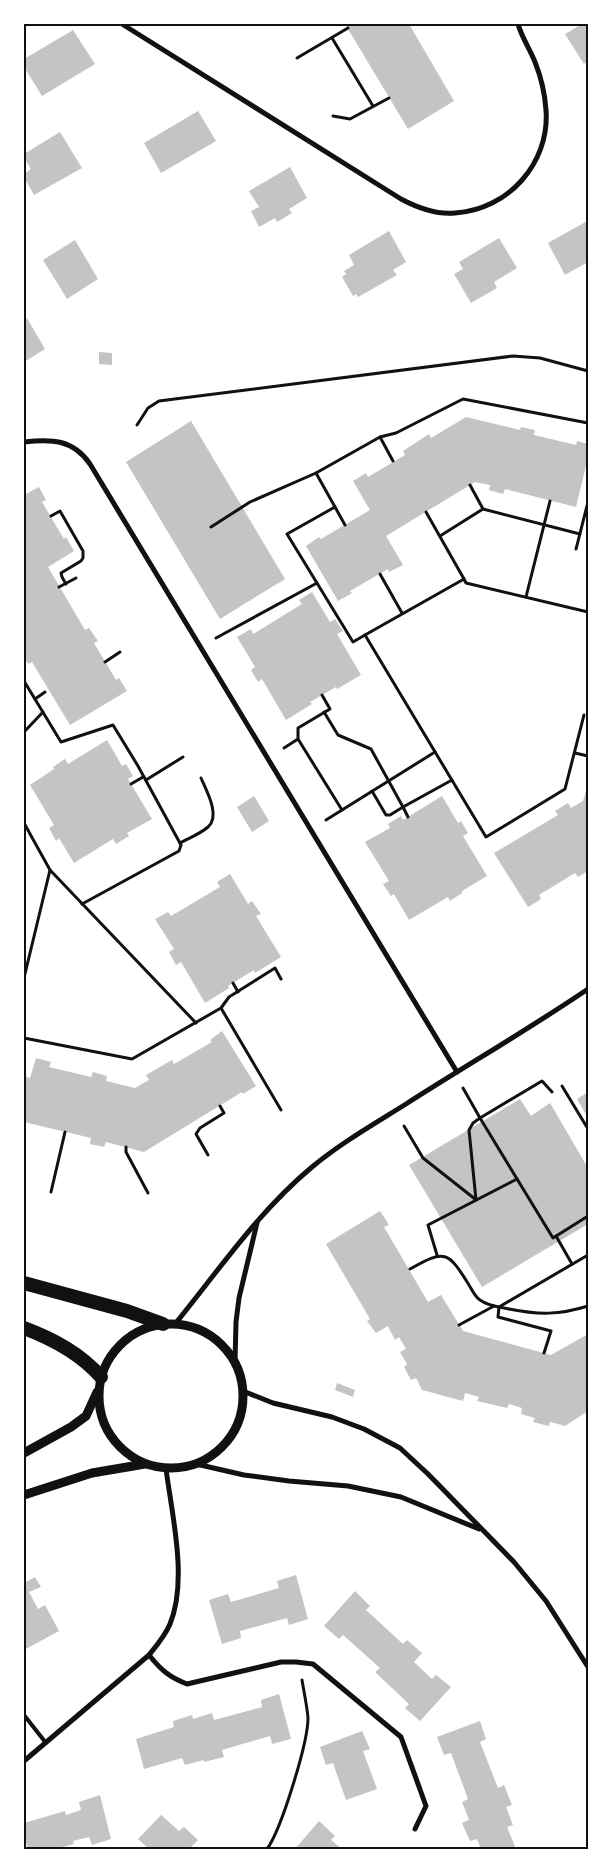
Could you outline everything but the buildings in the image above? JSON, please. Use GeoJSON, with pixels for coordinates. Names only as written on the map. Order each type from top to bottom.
{"type":"FeatureCollection","features":[{"type":"Feature","properties":{"kind":"highway"},"geometry":{"type":"LineString","coordinates":[[24,1283],[169,1324]]}},
{"type":"Feature","properties":{"kind":"highway"},"geometry":{"type":"LineString","coordinates":[[24,1328],[58,1343],[81,1357],[100,1383]]}},
{"type":"Feature","properties":{"kind":"street"},"geometry":{"type":"LineString","coordinates":[[122,24],[400,199],[418,208],[436,212],[455,213],[474,211],[492,204],[508,194],[534,166],[541,148],[546,130],[546,110],[543,92],[535,61],[523,39],[518,24]]}},
{"type":"Feature","properties":{"kind":"street"},"geometry":{"type":"LineString","coordinates":[[24,442],[53,440],[69,445],[81,453],[90,464],[457,1072]]}},
{"type":"Feature","properties":{"kind":"street"},"geometry":{"type":"LineString","coordinates":[[169,1324],[258,1220],[313,1167],[380,1120],[588,989]]}},
{"type":"Feature","properties":{"kind":"street"},"geometry":{"type":"LineString","coordinates":[[235,1362],[239,1298],[258,1220]]}},
{"type":"Feature","properties":{"kind":"street"},"geometry":{"type":"LineString","coordinates":[[24,1453],[86,1416],[109,1358],[124,1341],[142,1330],[169,1324],[190,1326],[210,1336],[227,1350],[235,1362],[240,1376],[243,1391],[242,1410],[236,1427],[226,1443],[213,1456],[196,1464],[166,1469],[145,1464],[128,1455],[115,1442],[104,1426],[99,1408],[100,1383]]}},
{"type":"Feature","properties":{"kind":"street"},"geometry":{"type":"LineString","coordinates":[[243,1391],[273,1403],[332,1418],[364,1429],[400,1448],[514,1562],[546,1601],[588,1667]]}},
{"type":"Feature","properties":{"kind":"street"},"geometry":{"type":"LineString","coordinates":[[24,1495],[92,1473],[145,1464]]}},
{"type":"Feature","properties":{"kind":"street"},"geometry":{"type":"LineString","coordinates":[[196,1464],[244,1475],[348,1486],[401,1497],[482,1531]]}},
{"type":"Feature","properties":{"kind":"street"},"geometry":{"type":"LineString","coordinates":[[24,1761],[149,1656],[170,1623],[179,1582],[166,1469]]}},
{"type":"Feature","properties":{"kind":"street"},"geometry":{"type":"LineString","coordinates":[[149,1656],[160,1669],[174,1679],[187,1684],[281,1662],[313,1664],[401,1737],[426,1806],[415,1829]]}},
{"type":"Feature","properties":{"kind":"lane"},"geometry":{"type":"LineString","coordinates":[[24,1715],[46,1743]]}},
{"type":"Feature","properties":{"kind":"path"},"geometry":{"type":"LineString","coordinates":[[297,58],[348,28]]}},
{"type":"Feature","properties":{"kind":"path"},"geometry":{"type":"LineString","coordinates":[[332,38],[373,106]]}},
{"type":"Feature","properties":{"kind":"path"},"geometry":{"type":"LineString","coordinates":[[332,116],[350,119],[389,98]]}},
{"type":"Feature","properties":{"kind":"path"},"geometry":{"type":"LineString","coordinates":[[138,425],[148,408],[158,401],[513,356],[540,358],[588,371]]}},
{"type":"Feature","properties":{"kind":"path"},"geometry":{"type":"LineString","coordinates":[[211,527],[250,502],[316,473],[380,437],[396,433],[463,399],[588,424]]}},
{"type":"Feature","properties":{"kind":"path"},"geometry":{"type":"LineString","coordinates":[[380,437],[393,461]]}},
{"type":"Feature","properties":{"kind":"path"},"geometry":{"type":"LineString","coordinates":[[316,473],[345,524]]}},
{"type":"Feature","properties":{"kind":"path"},"geometry":{"type":"LineString","coordinates":[[470,485],[483,509]]}},
{"type":"Feature","properties":{"kind":"path"},"geometry":{"type":"LineString","coordinates":[[526,597],[550,501]]}},
{"type":"Feature","properties":{"kind":"path"},"geometry":{"type":"LineString","coordinates":[[576,548],[588,502]]}},
{"type":"Feature","properties":{"kind":"path"},"geometry":{"type":"LineString","coordinates":[[335,507],[287,534],[353,642],[464,579]]}},
{"type":"Feature","properties":{"kind":"path"},"geometry":{"type":"LineString","coordinates":[[440,536],[483,509],[580,534]]}},
{"type":"Feature","properties":{"kind":"path"},"geometry":{"type":"LineString","coordinates":[[51,516],[60,511],[84,555],[81,561],[61,573],[66,584]]}},
{"type":"Feature","properties":{"kind":"path"},"geometry":{"type":"LineString","coordinates":[[426,512],[466,583],[588,612]]}},
{"type":"Feature","properties":{"kind":"path"},"geometry":{"type":"LineString","coordinates":[[380,574],[402,613]]}},
{"type":"Feature","properties":{"kind":"path"},"geometry":{"type":"LineString","coordinates":[[59,587],[76,578]]}},
{"type":"Feature","properties":{"kind":"path"},"geometry":{"type":"LineString","coordinates":[[215,639],[317,583]]}},
{"type":"Feature","properties":{"kind":"path"},"geometry":{"type":"LineString","coordinates":[[366,635],[486,837],[565,790],[584,715]]}},
{"type":"Feature","properties":{"kind":"path"},"geometry":{"type":"LineString","coordinates":[[105,662],[120,652]]}},
{"type":"Feature","properties":{"kind":"path"},"geometry":{"type":"LineString","coordinates":[[24,681],[60,742],[113,725],[144,776],[180,843],[181,849],[179,851],[82,904]]}},
{"type":"Feature","properties":{"kind":"path"},"geometry":{"type":"LineString","coordinates":[[35,699],[45,692]]}},
{"type":"Feature","properties":{"kind":"path"},"geometry":{"type":"LineString","coordinates":[[322,695],[330,709],[298,728],[298,740],[342,810]]}},
{"type":"Feature","properties":{"kind":"path"},"geometry":{"type":"LineString","coordinates":[[24,732],[42,712]]}},
{"type":"Feature","properties":{"kind":"path"},"geometry":{"type":"LineString","coordinates":[[324,712],[338,735],[371,749],[408,817]]}},
{"type":"Feature","properties":{"kind":"path"},"geometry":{"type":"LineString","coordinates":[[268,758],[298,740]]}},
{"type":"Feature","properties":{"kind":"path"},"geometry":{"type":"LineString","coordinates":[[325,821],[435,752]]}},
{"type":"Feature","properties":{"kind":"path"},"geometry":{"type":"LineString","coordinates":[[575,753],[588,756]]}},
{"type":"Feature","properties":{"kind":"path"},"geometry":{"type":"LineString","coordinates":[[146,780],[183,757]]}},
{"type":"Feature","properties":{"kind":"path"},"geometry":{"type":"LineString","coordinates":[[131,784],[144,776]]}},
{"type":"Feature","properties":{"kind":"path"},"geometry":{"type":"LineString","coordinates":[[180,843],[208,828],[214,818],[213,810],[201,778]]}},
{"type":"Feature","properties":{"kind":"path"},"geometry":{"type":"LineString","coordinates":[[372,791],[386,815],[390,815],[452,780]]}},
{"type":"Feature","properties":{"kind":"path"},"geometry":{"type":"LineString","coordinates":[[24,823],[50,870],[196,1022]]}},
{"type":"Feature","properties":{"kind":"path"},"geometry":{"type":"LineString","coordinates":[[24,978],[50,870]]}},
{"type":"Feature","properties":{"kind":"path"},"geometry":{"type":"LineString","coordinates":[[24,1038],[132,1059],[221,1008],[229,997],[275,968],[281,980]]}},
{"type":"Feature","properties":{"kind":"path"},"geometry":{"type":"LineString","coordinates":[[233,983],[238,992]]}},
{"type":"Feature","properties":{"kind":"path"},"geometry":{"type":"LineString","coordinates":[[221,1008],[281,1110]]}},
{"type":"Feature","properties":{"kind":"path"},"geometry":{"type":"LineString","coordinates":[[476,1200],[469,1130],[473,1123],[542,1082],[552,1092]]}},
{"type":"Feature","properties":{"kind":"path"},"geometry":{"type":"LineString","coordinates":[[562,1086],[588,1129]]}},
{"type":"Feature","properties":{"kind":"path"},"geometry":{"type":"LineString","coordinates":[[471,1104],[553,1238],[588,1216]]}},
{"type":"Feature","properties":{"kind":"path"},"geometry":{"type":"LineString","coordinates":[[208,1155],[196,1134],[200,1128],[224,1113],[220,1106]]}},
{"type":"Feature","properties":{"kind":"path"},"geometry":{"type":"LineString","coordinates":[[51,1192],[65,1132]]}},
{"type":"Feature","properties":{"kind":"path"},"geometry":{"type":"LineString","coordinates":[[410,1136],[423,1158],[476,1200]]}},
{"type":"Feature","properties":{"kind":"path"},"geometry":{"type":"LineString","coordinates":[[126,1147],[126,1152],[148,1193]]}},
{"type":"Feature","properties":{"kind":"path"},"geometry":{"type":"LineString","coordinates":[[437,1255],[428,1225],[517,1179]]}},
{"type":"Feature","properties":{"kind":"path"},"geometry":{"type":"LineString","coordinates":[[556,1236],[572,1264]]}},
{"type":"Feature","properties":{"kind":"path"},"geometry":{"type":"LineString","coordinates":[[459,1325],[588,1254]]}},
{"type":"Feature","properties":{"kind":"path"},"geometry":{"type":"LineString","coordinates":[[410,1269],[437,1255],[451,1259],[475,1296],[481,1301],[535,1314],[561,1314],[588,1306]]}},
{"type":"Feature","properties":{"kind":"path"},"geometry":{"type":"LineString","coordinates":[[496,1306],[498,1317],[551,1332],[544,1353]]}},
{"type":"Feature","properties":{"kind":"path"},"geometry":{"type":"LineString","coordinates":[[266,1849],[275,1835],[286,1805],[307,1730],[308,1717],[302,1680],[302,1663]]}}]}
